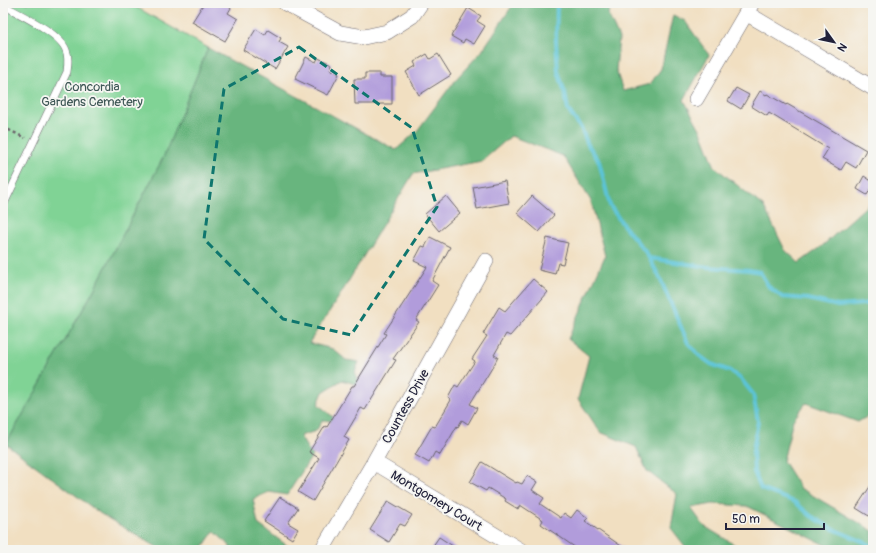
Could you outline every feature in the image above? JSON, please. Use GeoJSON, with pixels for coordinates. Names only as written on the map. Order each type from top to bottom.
{"type":"FeatureCollection","features":[{"type":"Feature","properties":{"kind":"street"},"geometry":{"type":"LineString","coordinates":[[285,3],[340,33],[364,37],[387,32],[412,16],[421,3]]}},
{"type":"Feature","properties":{"kind":"street"},"geometry":{"type":"LineString","coordinates":[[696,99],[749,8],[873,88]]}},
{"type":"Feature","properties":{"kind":"street","name":"Countess Drive"},"geometry":{"type":"LineString","coordinates":[[322,550],[374,462],[486,261]]}},
{"type":"Feature","properties":{"kind":"street","name":"Montgomery Court"},"geometry":{"type":"LineString","coordinates":[[374,462],[520,550]]}},
{"type":"Feature","properties":{"kind":"lane"},"geometry":{"type":"LineString","coordinates":[[3,5],[53,34],[62,42],[68,59],[67,72],[3,206]]}},
{"type":"Feature","properties":{"kind":"path"},"geometry":{"type":"LineString","coordinates":[[3,127],[34,143]]}},
{"type":"Feature","properties":{"kind":"highlighted area"},"geometry":{"type":"Polygon","coordinates":[[[299,47],[412,128],[437,207],[351,335],[283,319],[204,239],[224,89],[299,47]]]}},
{"type":"Feature","properties":{"kind":"green space","name":"Concordia Gardens Cemetery"},"geometry":{"type":"Polygon","coordinates":[[[3,3],[129,3],[208,48],[164,156],[95,288],[6,444],[3,442],[3,3]]]}},
{"type":"Feature","properties":{"kind":"green space"},"geometry":{"type":"Polygon","coordinates":[[[514,3],[611,3],[608,14],[619,38],[616,70],[623,91],[650,84],[661,69],[673,15],[685,21],[709,55],[684,100],[701,131],[715,167],[764,207],[785,250],[799,263],[821,247],[873,200],[873,413],[858,422],[806,403],[793,420],[783,461],[800,488],[873,531],[873,550],[841,550],[827,546],[747,506],[713,504],[691,508],[704,526],[740,548],[739,550],[688,550],[671,528],[677,494],[647,471],[636,447],[600,432],[578,399],[589,356],[568,339],[605,256],[591,201],[563,156],[511,136],[482,161],[413,174],[342,292],[309,343],[333,349],[346,360],[359,362],[355,372],[359,385],[342,380],[323,392],[318,404],[339,422],[323,420],[316,431],[300,436],[312,456],[287,495],[269,492],[253,499],[258,524],[293,550],[265,550],[262,548],[260,550],[230,550],[230,546],[214,531],[201,550],[162,550],[101,514],[6,444],[95,288],[164,156],[208,48],[396,150],[417,131],[456,79],[482,51],[514,3]]]}},
{"type":"Feature","properties":{"kind":"building"},"geometry":{"type":"Polygon","coordinates":[[[204,3],[222,3],[231,8],[228,13],[238,19],[225,41],[192,22],[204,3]]]}},
{"type":"Feature","properties":{"kind":"building"},"geometry":{"type":"Polygon","coordinates":[[[468,8],[481,16],[477,21],[485,26],[474,44],[465,39],[463,43],[451,36],[468,8]]]}},
{"type":"Feature","properties":{"kind":"building"},"geometry":{"type":"Polygon","coordinates":[[[256,29],[265,35],[268,30],[281,38],[279,42],[288,47],[275,69],[243,50],[256,29]]]}},
{"type":"Feature","properties":{"kind":"building"},"geometry":{"type":"Polygon","coordinates":[[[427,54],[430,59],[438,54],[451,75],[419,95],[406,72],[416,66],[414,62],[427,54]]]}},
{"type":"Feature","properties":{"kind":"building"},"geometry":{"type":"Polygon","coordinates":[[[306,57],[316,62],[318,58],[332,64],[330,69],[339,74],[328,95],[295,79],[306,57]]]}},
{"type":"Feature","properties":{"kind":"building"},"geometry":{"type":"Polygon","coordinates":[[[365,73],[380,73],[380,77],[392,77],[392,104],[355,104],[354,79],[365,79],[365,73]]]}},
{"type":"Feature","properties":{"kind":"building"},"geometry":{"type":"Polygon","coordinates":[[[736,88],[749,95],[741,109],[728,101],[736,88]]]}},
{"type":"Feature","properties":{"kind":"building"},"geometry":{"type":"Polygon","coordinates":[[[760,91],[786,105],[787,104],[866,150],[856,168],[846,162],[841,170],[822,159],[828,149],[769,113],[767,116],[751,106],[760,91]]]}},
{"type":"Feature","properties":{"kind":"building"},"geometry":{"type":"Polygon","coordinates":[[[864,176],[873,182],[873,185],[867,195],[857,189],[864,176]]]}},
{"type":"Feature","properties":{"kind":"building"},"geometry":{"type":"Polygon","coordinates":[[[505,181],[509,203],[477,209],[473,187],[505,181]]]}},
{"type":"Feature","properties":{"kind":"building"},"geometry":{"type":"Polygon","coordinates":[[[446,196],[460,213],[439,231],[425,214],[446,196]]]}},
{"type":"Feature","properties":{"kind":"building"},"geometry":{"type":"Polygon","coordinates":[[[532,196],[554,215],[539,232],[517,213],[532,196]]]}},
{"type":"Feature","properties":{"kind":"building"},"geometry":{"type":"Polygon","coordinates":[[[430,237],[450,247],[432,281],[438,285],[416,320],[419,322],[393,359],[396,360],[365,410],[361,408],[344,437],[349,440],[313,501],[298,492],[319,458],[309,452],[325,426],[327,427],[352,386],[354,386],[386,334],[384,333],[427,267],[414,261],[422,246],[425,247],[430,237]]]}},
{"type":"Feature","properties":{"kind":"building"},"geometry":{"type":"Polygon","coordinates":[[[547,238],[568,243],[563,264],[558,263],[555,274],[539,270],[547,238]]]}},
{"type":"Feature","properties":{"kind":"building"},"geometry":{"type":"Polygon","coordinates":[[[533,279],[548,292],[510,336],[506,334],[494,355],[498,357],[495,363],[470,404],[477,408],[468,424],[462,420],[440,455],[435,452],[429,463],[415,455],[432,426],[435,427],[451,400],[448,398],[455,385],[458,387],[475,361],[472,359],[487,336],[483,334],[499,307],[505,311],[533,279]]]}},
{"type":"Feature","properties":{"kind":"building"},"geometry":{"type":"Polygon","coordinates":[[[482,462],[516,483],[522,484],[527,476],[537,482],[532,490],[544,498],[540,504],[561,518],[564,513],[571,518],[577,510],[588,518],[585,521],[627,550],[579,550],[541,524],[543,520],[520,505],[518,509],[505,501],[506,499],[488,488],[486,491],[470,482],[482,462]]]}},
{"type":"Feature","properties":{"kind":"building"},"geometry":{"type":"Polygon","coordinates":[[[873,482],[873,510],[869,516],[856,508],[873,482]]]}},
{"type":"Feature","properties":{"kind":"building"},"geometry":{"type":"Polygon","coordinates":[[[280,497],[298,508],[288,523],[298,529],[292,539],[264,521],[280,497]]]}},
{"type":"Feature","properties":{"kind":"building"},"geometry":{"type":"Polygon","coordinates":[[[388,501],[412,515],[405,526],[400,524],[389,542],[370,530],[388,501]]]}},
{"type":"Feature","properties":{"kind":"building"},"geometry":{"type":"Polygon","coordinates":[[[439,537],[459,550],[430,550],[439,537]]]}},
{"type":"Feature","properties":{"kind":"waterway"},"geometry":{"type":"LineString","coordinates":[[557,3],[556,41],[558,71],[565,93],[568,110],[581,128],[588,145],[599,161],[610,206],[649,258],[659,276],[688,343],[700,356],[711,364],[730,371],[741,379],[753,394],[758,421],[753,451],[754,472],[761,489],[795,502],[811,516],[833,529],[869,544]]}},
{"type":"Feature","properties":{"kind":"waterway"},"geometry":{"type":"LineString","coordinates":[[649,258],[708,267],[760,272],[769,287],[782,297],[808,299],[838,306],[864,304],[873,301]]}}]}
